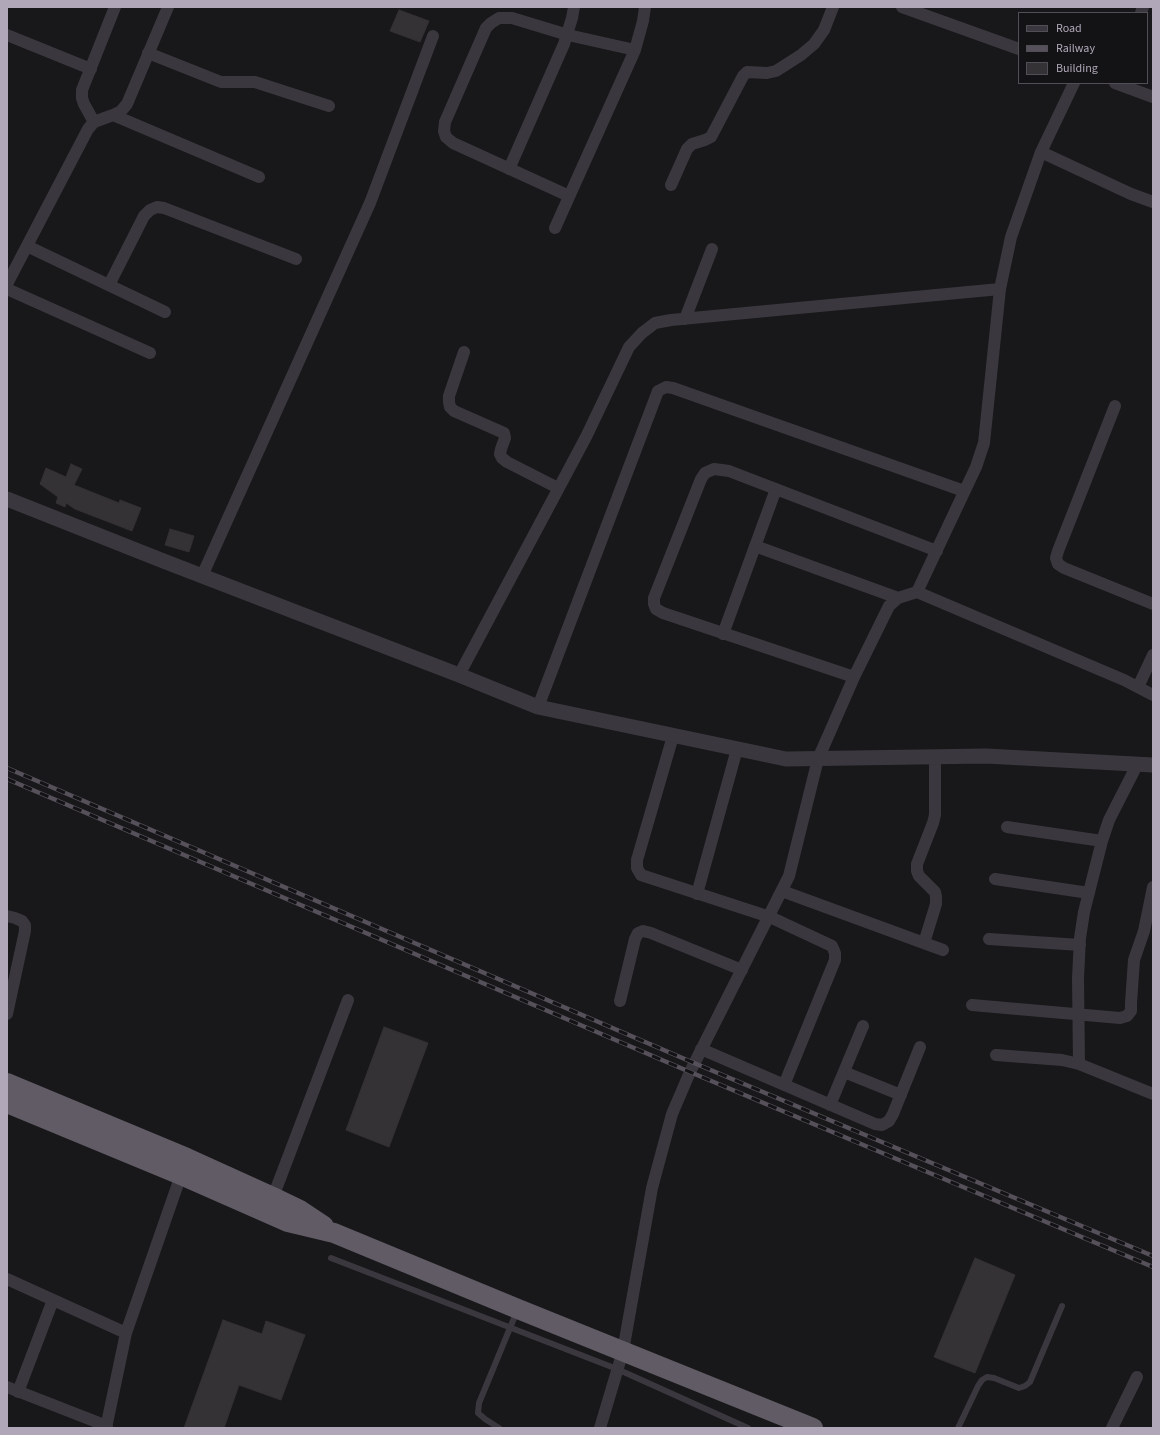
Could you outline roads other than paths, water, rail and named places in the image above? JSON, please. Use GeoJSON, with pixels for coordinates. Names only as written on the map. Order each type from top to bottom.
{"type":"FeatureCollection","features":[{"type":"Feature","properties":{"kind":"highway"},"geometry":{"type":"LineString","coordinates":[[7,1083],[180,1155],[273,1197],[300,1210],[334,1233]]}},
{"type":"Feature","properties":{"kind":"highway"},"geometry":{"type":"LineString","coordinates":[[7,1103],[181,1175],[288,1222],[334,1233],[813,1428]]}},
{"type":"Feature","properties":{"kind":"street"},"geometry":{"type":"LineString","coordinates":[[94,122],[82,98],[82,90],[115,7]]}},
{"type":"Feature","properties":{"kind":"street"},"geometry":{"type":"LineString","coordinates":[[7,284],[12,264],[27,246],[88,129],[94,122],[121,111],[126,104],[168,7]]}},
{"type":"Feature","properties":{"kind":"street"},"geometry":{"type":"LineString","coordinates":[[509,169],[568,35],[574,7]]}},
{"type":"Feature","properties":{"kind":"street"},"geometry":{"type":"LineString","coordinates":[[555,228],[635,50],[643,21],[645,7]]}},
{"type":"Feature","properties":{"kind":"street"},"geometry":{"type":"LineString","coordinates":[[671,185],[687,149],[692,144],[711,137],[743,76],[747,72],[767,73],[776,71],[801,55],[814,44],[824,30],[833,7]]}},
{"type":"Feature","properties":{"kind":"street"},"geometry":{"type":"LineString","coordinates":[[902,7],[1018,49]]}},
{"type":"Feature","properties":{"kind":"street"},"geometry":{"type":"LineString","coordinates":[[569,196],[453,143],[446,137],[444,130],[445,122],[479,43],[486,28],[491,23],[499,18],[512,18],[568,35],[635,50]]}},
{"type":"Feature","properties":{"kind":"street"},"geometry":{"type":"LineString","coordinates":[[7,35],[91,69]]}},
{"type":"Feature","properties":{"kind":"street"},"geometry":{"type":"LineString","coordinates":[[202,576],[370,203],[433,36]]}},
{"type":"Feature","properties":{"kind":"street"},"geometry":{"type":"LineString","coordinates":[[148,53],[222,82],[255,82],[329,106]]}},
{"type":"Feature","properties":{"kind":"street"},"geometry":{"type":"LineString","coordinates":[[917,592],[976,467],[984,443],[1000,289],[1011,237],[1041,152],[1074,84]]}},
{"type":"Feature","properties":{"kind":"street"},"geometry":{"type":"LineString","coordinates":[[1118,84],[1153,97]]}},
{"type":"Feature","properties":{"kind":"street"},"geometry":{"type":"LineString","coordinates":[[114,115],[259,177]]}},
{"type":"Feature","properties":{"kind":"street"},"geometry":{"type":"LineString","coordinates":[[1041,152],[1132,194],[1153,202]]}},
{"type":"Feature","properties":{"kind":"street"},"geometry":{"type":"LineString","coordinates":[[109,285],[144,216],[150,210],[157,207],[164,208],[296,259]]}},
{"type":"Feature","properties":{"kind":"street"},"geometry":{"type":"LineString","coordinates":[[27,246],[165,312]]}},
{"type":"Feature","properties":{"kind":"street"},"geometry":{"type":"LineString","coordinates":[[685,319],[712,249]]}},
{"type":"Feature","properties":{"kind":"street"},"geometry":{"type":"LineString","coordinates":[[7,289],[150,353]]}},
{"type":"Feature","properties":{"kind":"street"},"geometry":{"type":"LineString","coordinates":[[459,675],[586,437],[629,347],[642,333],[655,323],[1000,289]]}},
{"type":"Feature","properties":{"kind":"street"},"geometry":{"type":"LineString","coordinates":[[464,352],[449,396],[448,402],[450,407],[454,411],[504,433],[505,438],[500,454],[502,458],[558,488]]}},
{"type":"Feature","properties":{"kind":"street"},"geometry":{"type":"LineString","coordinates":[[538,707],[658,391],[666,388],[673,388],[964,491]]}},
{"type":"Feature","properties":{"kind":"street"},"geometry":{"type":"LineString","coordinates":[[1115,406],[1056,558],[1058,564],[1064,568],[1153,604]]}},
{"type":"Feature","properties":{"kind":"street"},"geometry":{"type":"LineString","coordinates":[[854,677],[723,634],[663,613],[656,609],[654,598],[702,479],[706,473],[714,469],[729,471],[936,551]]}},
{"type":"Feature","properties":{"kind":"street"},"geometry":{"type":"LineString","coordinates":[[723,634],[776,489]]}},
{"type":"Feature","properties":{"kind":"street"},"geometry":{"type":"LineString","coordinates":[[7,499],[538,707],[786,759],[986,756],[1153,765]]}},
{"type":"Feature","properties":{"kind":"street"},"geometry":{"type":"LineString","coordinates":[[756,546],[898,598]]}},
{"type":"Feature","properties":{"kind":"street"},"geometry":{"type":"LineString","coordinates":[[600,1428],[623,1351],[654,1181],[672,1114],[690,1072],[770,917],[789,876],[818,759],[854,677],[889,606],[898,598],[917,592],[1124,680],[1153,695]]}},
{"type":"Feature","properties":{"kind":"street"},"geometry":{"type":"LineString","coordinates":[[1138,687],[1153,655]]}},
{"type":"Feature","properties":{"kind":"street"},"geometry":{"type":"LineString","coordinates":[[673,736],[637,860],[637,868],[641,875],[770,917],[832,946],[835,953],[835,960],[784,1085]]}},
{"type":"Feature","properties":{"kind":"street"},"geometry":{"type":"LineString","coordinates":[[697,894],[737,749]]}},
{"type":"Feature","properties":{"kind":"street"},"geometry":{"type":"LineString","coordinates":[[924,943],[936,904],[936,897],[935,892],[919,876],[917,864],[935,815],[934,757]]}},
{"type":"Feature","properties":{"kind":"street"},"geometry":{"type":"LineString","coordinates":[[1080,1064],[1078,978],[1084,912],[1102,841],[1109,820],[1138,765]]}},
{"type":"Feature","properties":{"kind":"street"},"geometry":{"type":"LineString","coordinates":[[1007,827],[1102,841]]}},
{"type":"Feature","properties":{"kind":"street"},"geometry":{"type":"LineString","coordinates":[[995,879],[1089,893]]}},
{"type":"Feature","properties":{"kind":"street"},"geometry":{"type":"LineString","coordinates":[[972,1004],[1120,1018],[1127,1016],[1131,1011],[1134,960],[1144,931],[1153,887]]}},
{"type":"Feature","properties":{"kind":"street"},"geometry":{"type":"LineString","coordinates":[[782,890],[943,950]]}},
{"type":"Feature","properties":{"kind":"street"},"geometry":{"type":"LineString","coordinates":[[7,916],[22,921],[25,931],[7,1014]]}},
{"type":"Feature","properties":{"kind":"street"},"geometry":{"type":"LineString","coordinates":[[620,1001],[635,939],[638,933],[643,931],[742,970]]}},
{"type":"Feature","properties":{"kind":"street"},"geometry":{"type":"LineString","coordinates":[[989,939],[1080,945]]}},
{"type":"Feature","properties":{"kind":"street"},"geometry":{"type":"LineString","coordinates":[[273,1197],[348,1000]]}},
{"type":"Feature","properties":{"kind":"street"},"geometry":{"type":"LineString","coordinates":[[830,1105],[863,1026]]}},
{"type":"Feature","properties":{"kind":"street"},"geometry":{"type":"LineString","coordinates":[[702,1049],[830,1105],[875,1124],[882,1125],[889,1122],[920,1047]]}},
{"type":"Feature","properties":{"kind":"street"},"geometry":{"type":"LineString","coordinates":[[996,1055],[1062,1060],[1080,1064],[1153,1094]]}},
{"type":"Feature","properties":{"kind":"street"},"geometry":{"type":"LineString","coordinates":[[844,1072],[901,1095]]}},
{"type":"Feature","properties":{"kind":"street"},"geometry":{"type":"LineString","coordinates":[[53,1300],[12,1390],[106,1427],[126,1333],[181,1175]]}},
{"type":"Feature","properties":{"kind":"street"},"geometry":{"type":"LineString","coordinates":[[7,1279],[126,1333]]}},
{"type":"Feature","properties":{"kind":"street"},"geometry":{"type":"LineString","coordinates":[[1112,1428],[1137,1377]]}},
{"type":"Feature","properties":{"kind":"lane"},"geometry":{"type":"LineString","coordinates":[[332,1258],[617,1370],[748,1428]]}},
{"type":"Feature","properties":{"kind":"lane"},"geometry":{"type":"LineString","coordinates":[[958,1428],[982,1380],[987,1377],[994,1378],[1019,1388],[1030,1382],[1062,1306]]}},
{"type":"Feature","properties":{"kind":"lane"},"geometry":{"type":"LineString","coordinates":[[499,1428],[478,1413],[479,1402],[509,1327],[518,1309]]}},
{"type":"Feature","properties":{"kind":"railway"},"geometry":{"type":"LineString","coordinates":[[7,768],[694,1063],[1153,1256]]}},
{"type":"Feature","properties":{"kind":"railway"},"geometry":{"type":"LineString","coordinates":[[7,779],[690,1072],[1153,1267]]}}]}
